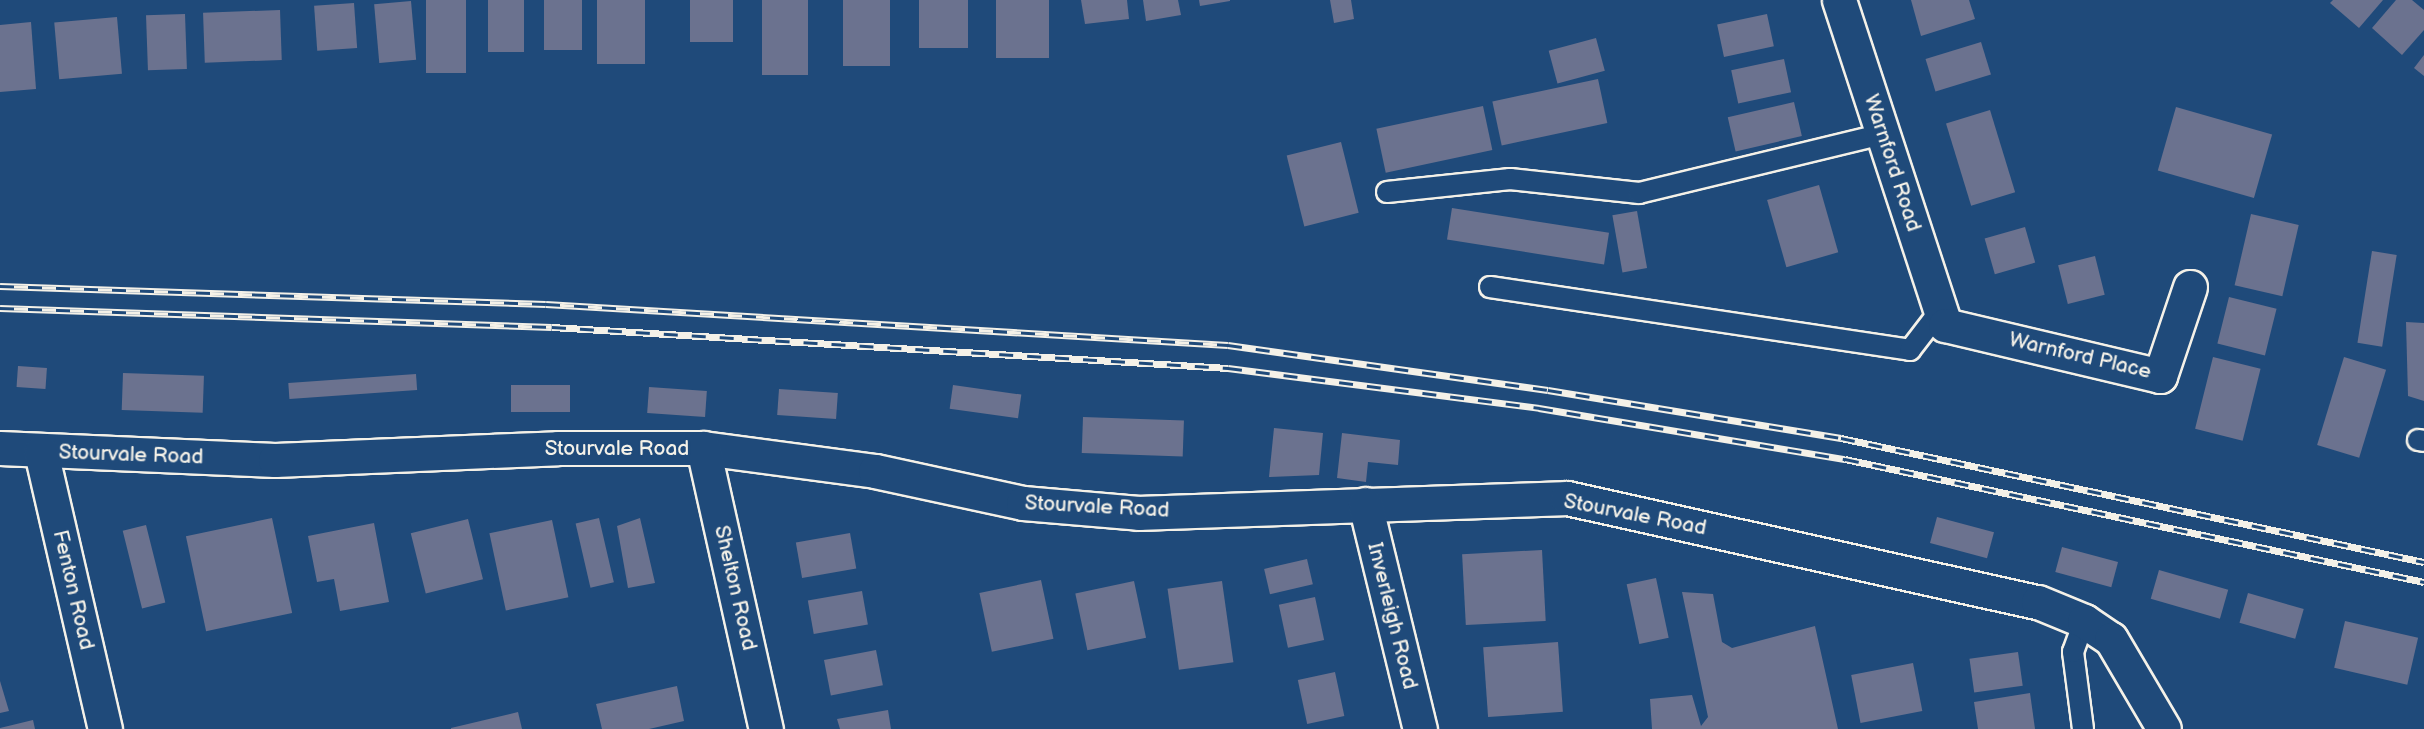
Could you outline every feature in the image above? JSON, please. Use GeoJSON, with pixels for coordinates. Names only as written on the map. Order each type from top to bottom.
{"type":"FeatureCollection","features":[{"type":"Feature","properties":{"kind":"street","name":"Warnford Road"},"geometry":{"type":"LineString","coordinates":[[1839,0],[1943,318]]}},
{"type":"Feature","properties":{"kind":"street","name":"Warnford Place"},"geometry":{"type":"LineString","coordinates":[[1943,318],[2160,376],[2190,287]]}},
{"type":"Feature","properties":{"kind":"street","name":"Stourvale Road"},"geometry":{"type":"LineString","coordinates":[[0,448],[41,452],[275,459],[558,448],[703,448],[875,471],[1023,503],[1116,512],[1567,498],[2038,602],[2084,621],[2111,639],[2164,729]]}},
{"type":"Feature","properties":{"kind":"street","name":"Shelton Road"},"geometry":{"type":"LineString","coordinates":[[703,448],[766,729]]}},
{"type":"Feature","properties":{"kind":"street","name":"Fenton Road"},"geometry":{"type":"LineString","coordinates":[[41,452],[105,729]]}},
{"type":"Feature","properties":{"kind":"street","name":"Inverleigh Road"},"geometry":{"type":"LineString","coordinates":[[1365,504],[1420,729]]}},
{"type":"Feature","properties":{"kind":"lane"},"geometry":{"type":"LineString","coordinates":[[1387,192],[1510,179],[1639,193],[1882,134]]}},
{"type":"Feature","properties":{"kind":"lane"},"geometry":{"type":"LineString","coordinates":[[1490,287],[1910,350],[1943,318]]}},
{"type":"Feature","properties":{"kind":"lane"},"geometry":{"type":"LineString","coordinates":[[2083,729],[2073,652],[2084,621]]}},
{"type":"Feature","properties":{"kind":"building"},"geometry":{"type":"Polygon","coordinates":[[[426,0],[466,0],[466,73],[426,73],[426,0]]]}},
{"type":"Feature","properties":{"kind":"building"},"geometry":{"type":"Polygon","coordinates":[[[488,0],[524,0],[524,52],[488,52],[488,0]]]}},
{"type":"Feature","properties":{"kind":"building"},"geometry":{"type":"Polygon","coordinates":[[[544,0],[582,0],[582,50],[544,50],[544,0]]]}},
{"type":"Feature","properties":{"kind":"building"},"geometry":{"type":"Polygon","coordinates":[[[597,0],[645,0],[645,64],[597,64],[597,0]]]}},
{"type":"Feature","properties":{"kind":"building"},"geometry":{"type":"Polygon","coordinates":[[[690,0],[733,0],[733,42],[690,42],[690,0]]]}},
{"type":"Feature","properties":{"kind":"building"},"geometry":{"type":"Polygon","coordinates":[[[762,0],[808,0],[808,75],[762,75],[762,0]]]}},
{"type":"Feature","properties":{"kind":"building"},"geometry":{"type":"Polygon","coordinates":[[[843,0],[890,0],[890,66],[843,66],[843,0]]]}},
{"type":"Feature","properties":{"kind":"building"},"geometry":{"type":"Polygon","coordinates":[[[919,0],[968,0],[968,48],[919,48],[919,0]]]}},
{"type":"Feature","properties":{"kind":"building"},"geometry":{"type":"Polygon","coordinates":[[[996,0],[1049,0],[1049,58],[996,58],[996,0]]]}},
{"type":"Feature","properties":{"kind":"building"},"geometry":{"type":"Polygon","coordinates":[[[1081,0],[1127,0],[1129,19],[1085,24],[1081,0]]]}},
{"type":"Feature","properties":{"kind":"building"},"geometry":{"type":"Polygon","coordinates":[[[1143,0],[1178,0],[1181,15],[1146,21],[1143,0]]]}},
{"type":"Feature","properties":{"kind":"building"},"geometry":{"type":"Polygon","coordinates":[[[1199,0],[1230,0],[1230,1],[1200,6],[1199,0]]]}},
{"type":"Feature","properties":{"kind":"building"},"geometry":{"type":"Polygon","coordinates":[[[1330,0],[1351,0],[1354,19],[1334,23],[1330,0]]]}},
{"type":"Feature","properties":{"kind":"building"},"geometry":{"type":"Polygon","coordinates":[[[1911,0],[1969,0],[1975,19],[1921,36],[1911,0]]]}},
{"type":"Feature","properties":{"kind":"building"},"geometry":{"type":"Polygon","coordinates":[[[2333,0],[2383,0],[2359,28],[2330,3],[2333,0]]]}},
{"type":"Feature","properties":{"kind":"building"},"geometry":{"type":"Polygon","coordinates":[[[2396,0],[2412,0],[2424,10],[2424,30],[2402,55],[2372,28],[2396,0]]]}},
{"type":"Feature","properties":{"kind":"building"},"geometry":{"type":"Polygon","coordinates":[[[411,1],[416,60],[379,63],[374,4],[411,1]]]}},
{"type":"Feature","properties":{"kind":"building"},"geometry":{"type":"Polygon","coordinates":[[[354,3],[357,48],[317,51],[314,6],[354,3]]]}},
{"type":"Feature","properties":{"kind":"building"},"geometry":{"type":"Polygon","coordinates":[[[280,10],[282,60],[205,63],[203,13],[280,10]]]}},
{"type":"Feature","properties":{"kind":"building"},"geometry":{"type":"Polygon","coordinates":[[[185,14],[187,69],[148,70],[146,15],[185,14]]]}},
{"type":"Feature","properties":{"kind":"building"},"geometry":{"type":"Polygon","coordinates":[[[1767,14],[1774,46],[1724,57],[1717,25],[1767,14]]]}},
{"type":"Feature","properties":{"kind":"building"},"geometry":{"type":"Polygon","coordinates":[[[117,17],[122,74],[59,79],[54,22],[117,17]]]}},
{"type":"Feature","properties":{"kind":"building"},"geometry":{"type":"Polygon","coordinates":[[[31,22],[36,89],[0,92],[0,25],[31,22]]]}},
{"type":"Feature","properties":{"kind":"building"},"geometry":{"type":"Polygon","coordinates":[[[1596,38],[1605,71],[1557,84],[1549,51],[1596,38]]]}},
{"type":"Feature","properties":{"kind":"building"},"geometry":{"type":"Polygon","coordinates":[[[1981,42],[1991,75],[1935,91],[1926,59],[1981,42]]]}},
{"type":"Feature","properties":{"kind":"building"},"geometry":{"type":"Polygon","coordinates":[[[2424,55],[2424,76],[2414,68],[2424,55]]]}},
{"type":"Feature","properties":{"kind":"building"},"geometry":{"type":"Polygon","coordinates":[[[1784,59],[1791,92],[1738,103],[1731,70],[1784,59]]]}},
{"type":"Feature","properties":{"kind":"building"},"geometry":{"type":"Polygon","coordinates":[[[1598,79],[1607,123],[1502,145],[1492,101],[1598,79]]]}},
{"type":"Feature","properties":{"kind":"building"},"geometry":{"type":"Polygon","coordinates":[[[1794,102],[1802,136],[1736,151],[1728,117],[1794,102]]]}},
{"type":"Feature","properties":{"kind":"building"},"geometry":{"type":"Polygon","coordinates":[[[1483,106],[1492,150],[1386,173],[1376,129],[1483,106]]]}},
{"type":"Feature","properties":{"kind":"building"},"geometry":{"type":"Polygon","coordinates":[[[2176,107],[2272,135],[2254,198],[2158,170],[2176,107]]]}},
{"type":"Feature","properties":{"kind":"building"},"geometry":{"type":"Polygon","coordinates":[[[1990,110],[2015,192],[1971,206],[1946,123],[1990,110]]]}},
{"type":"Feature","properties":{"kind":"building"},"geometry":{"type":"Polygon","coordinates":[[[1341,142],[1359,213],[1304,226],[1287,156],[1341,142]]]}},
{"type":"Feature","properties":{"kind":"building"},"geometry":{"type":"Polygon","coordinates":[[[1819,185],[1838,252],[1786,267],[1767,200],[1819,185]]]}},
{"type":"Feature","properties":{"kind":"building"},"geometry":{"type":"Polygon","coordinates":[[[1452,208],[1609,233],[1604,264],[1447,240],[1452,208]]]}},
{"type":"Feature","properties":{"kind":"building"},"geometry":{"type":"Polygon","coordinates":[[[1637,211],[1647,268],[1622,272],[1612,215],[1637,211]]]}},
{"type":"Feature","properties":{"kind":"building"},"geometry":{"type":"Polygon","coordinates":[[[2251,214],[2299,225],[2282,296],[2235,285],[2251,214]]]}},
{"type":"Feature","properties":{"kind":"building"},"geometry":{"type":"Polygon","coordinates":[[[2025,227],[2035,263],[1995,274],[1985,239],[2025,227]]]}},
{"type":"Feature","properties":{"kind":"building"},"geometry":{"type":"Polygon","coordinates":[[[2372,251],[2397,255],[2382,347],[2357,343],[2372,251]]]}},
{"type":"Feature","properties":{"kind":"building"},"geometry":{"type":"Polygon","coordinates":[[[2095,256],[2105,295],[2068,304],[2058,265],[2095,256]]]}},
{"type":"Feature","properties":{"kind":"building"},"geometry":{"type":"Polygon","coordinates":[[[2229,297],[2277,309],[2265,355],[2217,344],[2229,297]]]}},
{"type":"Feature","properties":{"kind":"building"},"geometry":{"type":"Polygon","coordinates":[[[2406,322],[2424,323],[2424,401],[2408,396],[2406,322]]]}},
{"type":"Feature","properties":{"kind":"building"},"geometry":{"type":"Polygon","coordinates":[[[2213,357],[2261,369],[2243,441],[2195,429],[2213,357]]]}},
{"type":"Feature","properties":{"kind":"building"},"geometry":{"type":"Polygon","coordinates":[[[2344,357],[2386,370],[2359,458],[2317,445],[2344,357]]]}},
{"type":"Feature","properties":{"kind":"building"},"geometry":{"type":"Polygon","coordinates":[[[18,366],[47,368],[45,389],[17,387],[18,366]]]}},
{"type":"Feature","properties":{"kind":"building"},"geometry":{"type":"Polygon","coordinates":[[[123,373],[204,376],[203,413],[122,410],[123,373]]]}},
{"type":"Feature","properties":{"kind":"building"},"geometry":{"type":"Polygon","coordinates":[[[416,374],[417,390],[289,399],[288,383],[416,374]]]}},
{"type":"Feature","properties":{"kind":"building"},"geometry":{"type":"Polygon","coordinates":[[[511,385],[570,385],[570,412],[511,412],[511,385]]]}},
{"type":"Feature","properties":{"kind":"building"},"geometry":{"type":"Polygon","coordinates":[[[953,385],[1021,395],[1018,418],[950,409],[953,385]]]}},
{"type":"Feature","properties":{"kind":"building"},"geometry":{"type":"Polygon","coordinates":[[[649,387],[707,391],[705,417],[647,413],[649,387]]]}},
{"type":"Feature","properties":{"kind":"building"},"geometry":{"type":"Polygon","coordinates":[[[779,389],[838,393],[836,419],[777,415],[779,389]]]}},
{"type":"Feature","properties":{"kind":"building"},"geometry":{"type":"Polygon","coordinates":[[[1083,417],[1184,421],[1183,457],[1082,453],[1083,417]]]}},
{"type":"Feature","properties":{"kind":"building"},"geometry":{"type":"Polygon","coordinates":[[[1274,428],[1323,433],[1319,475],[1269,477],[1274,428]]]}},
{"type":"Feature","properties":{"kind":"building"},"geometry":{"type":"Polygon","coordinates":[[[1342,433],[1400,440],[1398,465],[1368,462],[1366,482],[1337,478],[1342,433]]]}},
{"type":"Feature","properties":{"kind":"building"},"geometry":{"type":"Polygon","coordinates":[[[1937,517],[1994,532],[1987,558],[1930,543],[1937,517]]]}},
{"type":"Feature","properties":{"kind":"building"},"geometry":{"type":"Polygon","coordinates":[[[272,518],[292,613],[206,631],[186,536],[272,518]]]}},
{"type":"Feature","properties":{"kind":"building"},"geometry":{"type":"Polygon","coordinates":[[[599,518],[614,582],[590,588],[576,523],[599,518]]]}},
{"type":"Feature","properties":{"kind":"building"},"geometry":{"type":"Polygon","coordinates":[[[640,518],[655,583],[628,588],[617,526],[640,518]]]}},
{"type":"Feature","properties":{"kind":"building"},"geometry":{"type":"Polygon","coordinates":[[[468,519],[483,579],[426,593],[411,533],[468,519]]]}},
{"type":"Feature","properties":{"kind":"building"},"geometry":{"type":"Polygon","coordinates":[[[552,520],[568,597],[506,611],[489,533],[552,520]]]}},
{"type":"Feature","properties":{"kind":"building"},"geometry":{"type":"Polygon","coordinates":[[[374,523],[389,602],[340,611],[334,579],[317,582],[308,536],[374,523]]]}},
{"type":"Feature","properties":{"kind":"building"},"geometry":{"type":"Polygon","coordinates":[[[146,525],[165,603],[142,608],[123,531],[146,525]]]}},
{"type":"Feature","properties":{"kind":"building"},"geometry":{"type":"Polygon","coordinates":[[[850,533],[856,568],[802,578],[796,543],[850,533]]]}},
{"type":"Feature","properties":{"kind":"building"},"geometry":{"type":"Polygon","coordinates":[[[2062,547],[2118,562],[2111,587],[2055,572],[2062,547]]]}},
{"type":"Feature","properties":{"kind":"building"},"geometry":{"type":"Polygon","coordinates":[[[1542,550],[1546,621],[1466,625],[1462,554],[1542,550]]]}},
{"type":"Feature","properties":{"kind":"building"},"geometry":{"type":"Polygon","coordinates":[[[1307,559],[1313,584],[1270,594],[1264,569],[1307,559]]]}},
{"type":"Feature","properties":{"kind":"building"},"geometry":{"type":"Polygon","coordinates":[[[2159,570],[2228,590],[2220,619],[2151,599],[2159,570]]]}},
{"type":"Feature","properties":{"kind":"building"},"geometry":{"type":"Polygon","coordinates":[[[1656,578],[1669,638],[1639,644],[1627,584],[1656,578]]]}},
{"type":"Feature","properties":{"kind":"building"},"geometry":{"type":"Polygon","coordinates":[[[1041,580],[1053,639],[992,652],[979,593],[1041,580]]]}},
{"type":"Feature","properties":{"kind":"building"},"geometry":{"type":"Polygon","coordinates":[[[1134,581],[1146,638],[1087,650],[1075,593],[1134,581]]]}},
{"type":"Feature","properties":{"kind":"building"},"geometry":{"type":"Polygon","coordinates":[[[1222,581],[1233,662],[1179,670],[1168,589],[1222,581]]]}},
{"type":"Feature","properties":{"kind":"building"},"geometry":{"type":"Polygon","coordinates":[[[862,591],[868,624],[814,634],[808,601],[862,591]]]}},
{"type":"Feature","properties":{"kind":"building"},"geometry":{"type":"Polygon","coordinates":[[[1682,592],[1713,594],[1722,642],[1732,648],[1815,626],[1838,729],[1652,729],[1650,699],[1692,695],[1701,726],[1708,717],[1682,592]]]}},
{"type":"Feature","properties":{"kind":"building"},"geometry":{"type":"Polygon","coordinates":[[[2248,593],[2304,609],[2295,639],[2239,623],[2248,593]]]}},
{"type":"Feature","properties":{"kind":"building"},"geometry":{"type":"Polygon","coordinates":[[[1315,597],[1324,640],[1288,648],[1279,605],[1315,597]]]}},
{"type":"Feature","properties":{"kind":"building"},"geometry":{"type":"Polygon","coordinates":[[[2345,621],[2418,638],[2407,685],[2334,668],[2345,621]]]}},
{"type":"Feature","properties":{"kind":"building"},"geometry":{"type":"Polygon","coordinates":[[[1558,642],[1563,712],[1488,717],[1483,647],[1558,642]]]}},
{"type":"Feature","properties":{"kind":"building"},"geometry":{"type":"Polygon","coordinates":[[[876,650],[883,685],[831,695],[824,660],[876,650]]]}},
{"type":"Feature","properties":{"kind":"building"},"geometry":{"type":"Polygon","coordinates":[[[2018,652],[2023,686],[1974,692],[1969,659],[2018,652]]]}},
{"type":"Feature","properties":{"kind":"building"},"geometry":{"type":"Polygon","coordinates":[[[1913,663],[1922,711],[1861,723],[1851,675],[1913,663]]]}},
{"type":"Feature","properties":{"kind":"building"},"geometry":{"type":"Polygon","coordinates":[[[1335,672],[1344,716],[1307,724],[1298,680],[1335,672]]]}},
{"type":"Feature","properties":{"kind":"building"},"geometry":{"type":"Polygon","coordinates":[[[0,681],[9,711],[0,713],[0,681]]]}},
{"type":"Feature","properties":{"kind":"building"},"geometry":{"type":"Polygon","coordinates":[[[677,686],[684,721],[649,729],[602,729],[596,704],[677,686]]]}},
{"type":"Feature","properties":{"kind":"building"},"geometry":{"type":"Polygon","coordinates":[[[2030,693],[2035,729],[1978,729],[1974,702],[2030,693]]]}},
{"type":"Feature","properties":{"kind":"building"},"geometry":{"type":"Polygon","coordinates":[[[888,710],[891,729],[840,729],[837,719],[888,710]]]}},
{"type":"Feature","properties":{"kind":"building"},"geometry":{"type":"Polygon","coordinates":[[[518,712],[522,729],[451,729],[451,728],[518,712]]]}},
{"type":"Feature","properties":{"kind":"building"},"geometry":{"type":"Polygon","coordinates":[[[33,720],[35,729],[0,729],[0,728],[33,720]]]}},
{"type":"Feature","properties":{"kind":"railway"},"geometry":{"type":"LineString","coordinates":[[0,286],[546,304],[1228,345],[1548,390],[1841,438],[2424,562]]}},
{"type":"Feature","properties":{"kind":"railway"},"geometry":{"type":"LineString","coordinates":[[0,308],[552,327],[1228,368],[1539,408],[1845,459],[2424,582]]}}]}
